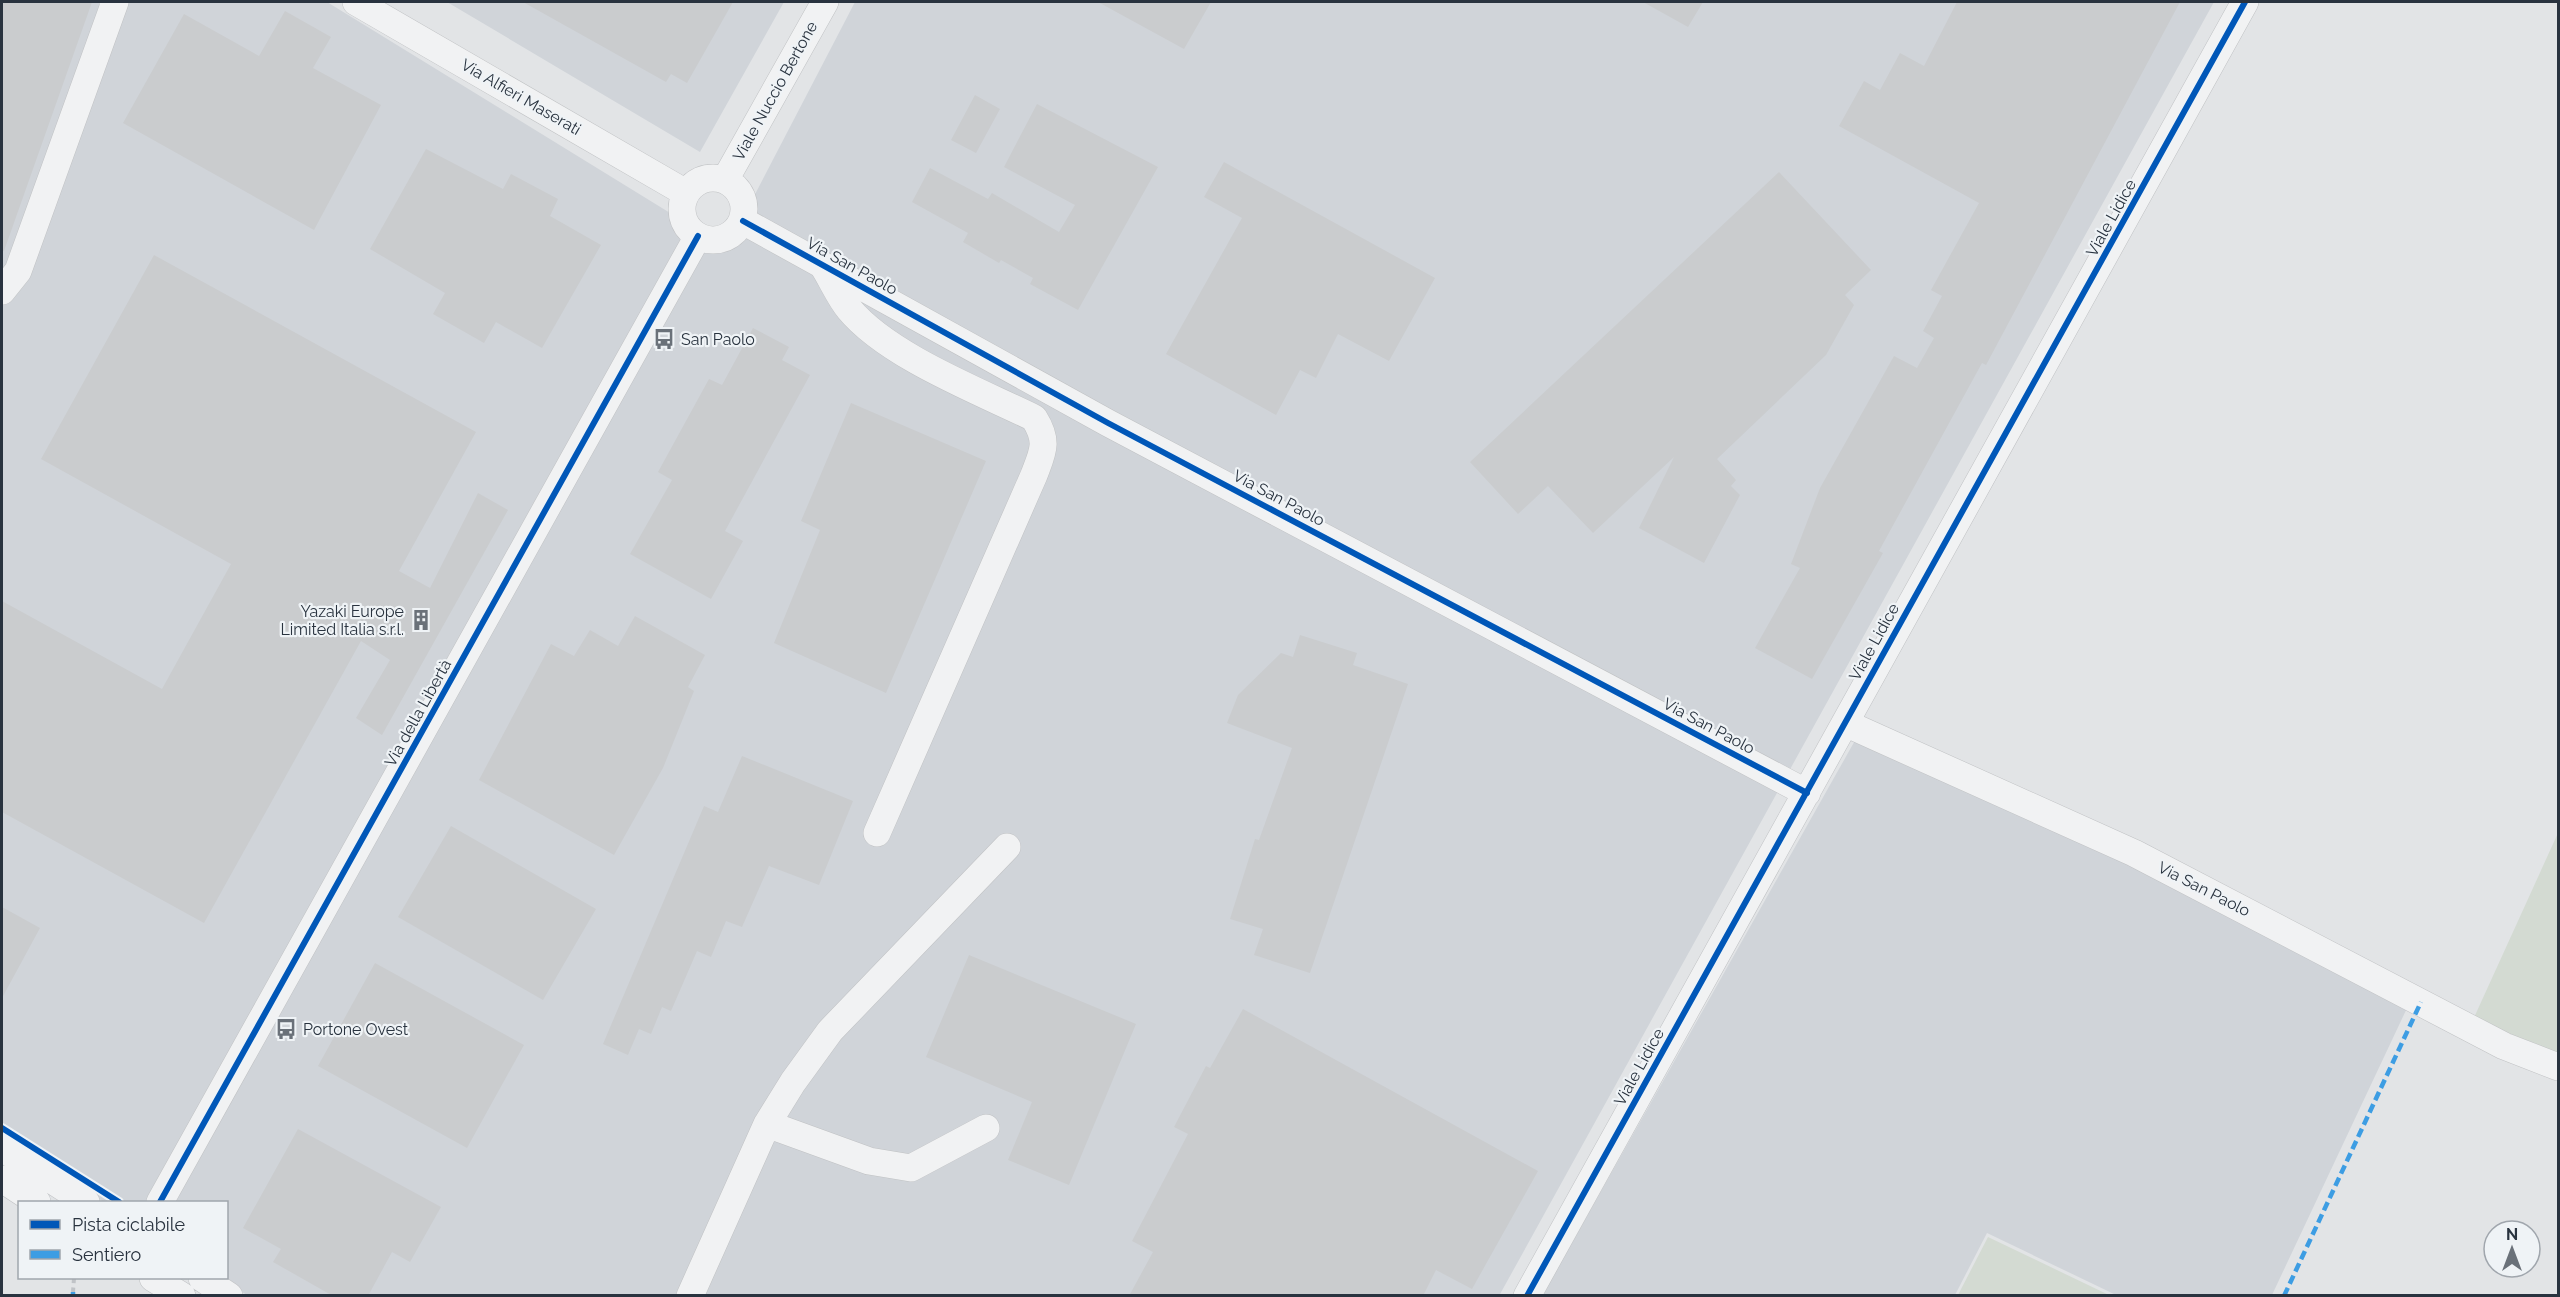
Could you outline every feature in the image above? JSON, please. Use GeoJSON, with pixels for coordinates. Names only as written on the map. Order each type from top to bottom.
{"type":"FeatureCollection","features":[{"type":"Feature","properties":{"kind":"street"},"geometry":{"type":"LineString","coordinates":[[2,291],[18,271],[115,2],[113,2]]}},
{"type":"Feature","properties":{"kind":"street","name":"Via Alfieri Maserati"},"geometry":{"type":"LineString","coordinates":[[356,2],[686,193]]}},
{"type":"Feature","properties":{"kind":"street","name":"Viale Nuccio Bertone"},"geometry":{"type":"LineString","coordinates":[[725,180],[825,2]]}},
{"type":"Feature","properties":{"kind":"street","name":"Viale Lidice"},"geometry":{"type":"LineString","coordinates":[[1527,1296],[2245,2]]}},
{"type":"Feature","properties":{"kind":"street"},"geometry":{"type":"LineString","coordinates":[[708,178],[725,180],[734,185],[744,202],[742,221],[737,230],[718,240],[698,236],[690,230],[682,212],[686,193],[692,186],[708,178]]}},
{"type":"Feature","properties":{"kind":"street","name":"Via San Paolo"},"geometry":{"type":"LineString","coordinates":[[742,221],[1108,423],[1807,793]]}},
{"type":"Feature","properties":{"kind":"street","name":"Via della Libertà"},"geometry":{"type":"LineString","coordinates":[[161,1201],[698,236]]}},
{"type":"Feature","properties":{"kind":"street"},"geometry":{"type":"LineString","coordinates":[[822,265],[849,309],[870,329],[915,360],[1034,418],[1043,432],[1044,447],[1030,486],[876,833]]}},
{"type":"Feature","properties":{"kind":"street","name":"Via San Paolo"},"geometry":{"type":"LineString","coordinates":[[1845,723],[2134,854],[2504,1046],[2559,1067]]}},
{"type":"Feature","properties":{"kind":"street"},"geometry":{"type":"LineString","coordinates":[[690,1296],[767,1124],[793,1082],[830,1031],[1007,847]]}},
{"type":"Feature","properties":{"kind":"street"},"geometry":{"type":"LineString","coordinates":[[767,1124],[869,1161],[911,1168],[986,1128]]}},
{"type":"Feature","properties":{"kind":"street"},"geometry":{"type":"LineString","coordinates":[[2,1148],[83,1201]]}},
{"type":"Feature","properties":{"kind":"street"},"geometry":{"type":"LineString","coordinates":[[2,1179],[34,1201]]}},
{"type":"Feature","properties":{"kind":"street"},"geometry":{"type":"LineString","coordinates":[[155,1279],[182,1296]]}},
{"type":"Feature","properties":{"kind":"street"},"geometry":{"type":"LineString","coordinates":[[204,1279],[229,1296]]}},
{"type":"Feature","properties":{"kind":"path"},"geometry":{"type":"LineString","coordinates":[[73,1292],[74,1279]]}},
{"type":"Feature","properties":{"kind":"shaded area"},"geometry":{"type":"Polygon","coordinates":[[[2,2],[327,2],[727,248],[855,2],[2214,2],[1499,1296],[247,1295],[221,1279],[228,1279],[228,1201],[102,1201],[2,1136],[2,2]]]}},
{"type":"Feature","properties":{"kind":"shaded area"},"geometry":{"type":"Polygon","coordinates":[[[447,2],[784,2],[700,152],[447,2]]]}},
{"type":"Feature","properties":{"kind":"shaded area"},"geometry":{"type":"Polygon","coordinates":[[[1857,737],[2138,868],[2408,1006],[2272,1295],[2116,1295],[1987,1233],[1955,1295],[1542,1296],[1857,737]]]}},
{"type":"Feature","properties":{"kind":"shaded area"},"geometry":{"type":"Polygon","coordinates":[[[2558,833],[2558,1060],[2472,1022],[2558,833]]]}},
{"type":"Feature","properties":{"kind":"shaded area"},"geometry":{"type":"Polygon","coordinates":[[[1988,1237],[2109,1295],[1958,1295],[1988,1237]]]}},
{"type":"Feature","properties":{"kind":"building"},"geometry":{"type":"Polygon","coordinates":[[[2,2],[92,2],[4,251],[2,250],[2,2]]]}},
{"type":"Feature","properties":{"kind":"building"},"geometry":{"type":"Polygon","coordinates":[[[523,2],[733,2],[687,83],[671,74],[666,82],[523,2]]]}},
{"type":"Feature","properties":{"kind":"building"},"geometry":{"type":"Polygon","coordinates":[[[1098,2],[1211,2],[1184,49],[1098,2]]]}},
{"type":"Feature","properties":{"kind":"building"},"geometry":{"type":"Polygon","coordinates":[[[1643,2],[1703,2],[1688,27],[1643,2]]]}},
{"type":"Feature","properties":{"kind":"building"},"geometry":{"type":"Polygon","coordinates":[[[1957,2],[2180,2],[1986,365],[1982,363],[1879,551],[1883,553],[1812,679],[1755,648],[1800,568],[1791,564],[1820,488],[1894,356],[1917,368],[1934,338],[1923,331],[1942,296],[1931,290],[1979,203],[1839,126],[1864,81],[1880,90],[1900,53],[1924,66],[1957,2]]]}},
{"type":"Feature","properties":{"kind":"building"},"geometry":{"type":"Polygon","coordinates":[[[285,11],[331,37],[313,68],[381,105],[314,230],[123,123],[184,14],[259,56],[285,11]]]}},
{"type":"Feature","properties":{"kind":"building"},"geometry":{"type":"Polygon","coordinates":[[[975,95],[1000,109],[976,153],[951,140],[975,95]]]}},
{"type":"Feature","properties":{"kind":"building"},"geometry":{"type":"Polygon","coordinates":[[[1037,104],[1158,167],[1078,310],[1030,284],[1033,278],[1001,260],[999,263],[963,242],[968,233],[912,202],[930,168],[988,199],[992,193],[1059,232],[1075,205],[1004,167],[1037,104]]]}},
{"type":"Feature","properties":{"kind":"building"},"geometry":{"type":"Polygon","coordinates":[[[426,149],[503,189],[511,174],[558,199],[550,216],[601,245],[542,348],[496,322],[484,343],[433,314],[445,293],[370,249],[426,149]]]}},
{"type":"Feature","properties":{"kind":"building"},"geometry":{"type":"Polygon","coordinates":[[[1224,162],[1435,278],[1389,361],[1338,334],[1316,378],[1300,370],[1276,415],[1166,354],[1242,218],[1204,197],[1224,162]]]}},
{"type":"Feature","properties":{"kind":"building"},"geometry":{"type":"Polygon","coordinates":[[[1779,172],[1871,270],[1845,295],[1854,305],[1826,355],[1717,459],[1736,480],[1731,486],[1740,495],[1704,563],[1639,528],[1674,457],[1593,533],[1548,486],[1518,514],[1470,462],[1779,172]]]}},
{"type":"Feature","properties":{"kind":"building"},"geometry":{"type":"Polygon","coordinates":[[[154,255],[476,432],[399,571],[430,588],[478,493],[508,510],[382,735],[356,718],[390,660],[361,641],[204,923],[2,812],[2,601],[162,689],[231,564],[41,459],[154,255]]]}},
{"type":"Feature","properties":{"kind":"building"},"geometry":{"type":"Polygon","coordinates":[[[753,328],[789,347],[782,360],[810,375],[725,531],[743,541],[711,599],[630,554],[672,480],[658,472],[709,379],[722,385],[753,328]]]}},
{"type":"Feature","properties":{"kind":"building"},"geometry":{"type":"Polygon","coordinates":[[[851,403],[986,461],[886,693],[774,643],[820,530],[801,521],[851,403]]]}},
{"type":"Feature","properties":{"kind":"building"},"geometry":{"type":"Polygon","coordinates":[[[635,616],[705,655],[688,687],[694,691],[663,768],[614,855],[479,780],[551,644],[574,656],[590,630],[618,646],[635,616]]]}},
{"type":"Feature","properties":{"kind":"building"},"geometry":{"type":"Polygon","coordinates":[[[1300,635],[1357,653],[1353,665],[1408,684],[1310,973],[1254,955],[1263,929],[1230,919],[1255,839],[1259,840],[1292,748],[1227,723],[1238,695],[1281,653],[1293,657],[1300,635]]]}},
{"type":"Feature","properties":{"kind":"building"},"geometry":{"type":"Polygon","coordinates":[[[742,756],[853,801],[819,885],[769,866],[742,927],[726,921],[711,957],[697,951],[671,1011],[662,1007],[651,1034],[639,1029],[628,1055],[603,1044],[704,806],[718,812],[742,756]]]}},
{"type":"Feature","properties":{"kind":"building"},"geometry":{"type":"Polygon","coordinates":[[[451,826],[596,909],[543,1000],[398,917],[451,826]]]}},
{"type":"Feature","properties":{"kind":"building"},"geometry":{"type":"Polygon","coordinates":[[[2,907],[40,928],[2,998],[2,907]]]}},
{"type":"Feature","properties":{"kind":"building"},"geometry":{"type":"Polygon","coordinates":[[[969,955],[1136,1024],[1069,1185],[1008,1160],[1032,1102],[926,1057],[969,955]]]}},
{"type":"Feature","properties":{"kind":"building"},"geometry":{"type":"Polygon","coordinates":[[[375,963],[524,1045],[467,1148],[318,1066],[375,963]]]}},
{"type":"Feature","properties":{"kind":"building"},"geometry":{"type":"Polygon","coordinates":[[[1243,1009],[1538,1171],[1472,1289],[1436,1270],[1423,1296],[1129,1296],[1153,1252],[1132,1241],[1188,1134],[1174,1127],[1206,1066],[1210,1068],[1243,1009]]]}},
{"type":"Feature","properties":{"kind":"building"},"geometry":{"type":"Polygon","coordinates":[[[298,1129],[441,1207],[410,1262],[392,1252],[368,1296],[333,1296],[273,1262],[281,1249],[243,1228],[298,1129]]]}},
{"type":"Feature","properties":{"kind":"marked path"},"geometry":{"type":"LineString","coordinates":[[2284,1296],[2421,1002]]}},
{"type":"Feature","properties":{"kind":"cycle path"},"geometry":{"type":"LineString","coordinates":[[1527,1296],[2245,2]]}},
{"type":"Feature","properties":{"kind":"cycle path"},"geometry":{"type":"LineString","coordinates":[[743,221],[1108,423],[1807,793]]}},
{"type":"Feature","properties":{"kind":"cycle path"},"geometry":{"type":"LineString","coordinates":[[161,1201],[698,236]]}},
{"type":"Feature","properties":{"kind":"cycle path"},"geometry":{"type":"LineString","coordinates":[[2,1128],[117,1201]]}},
{"type":"Feature","properties":{"kind":"place","name":"San Paolo"},"geometry":{"type":"Point","coordinates":[664,339]}},
{"type":"Feature","properties":{"kind":"place","name":"Yazaki Europe Limited Italia s.r.l."},"geometry":{"type":"Point","coordinates":[421,620]}},
{"type":"Feature","properties":{"kind":"place","name":"Portone Ovest"},"geometry":{"type":"Point","coordinates":[286,1029]}}]}
